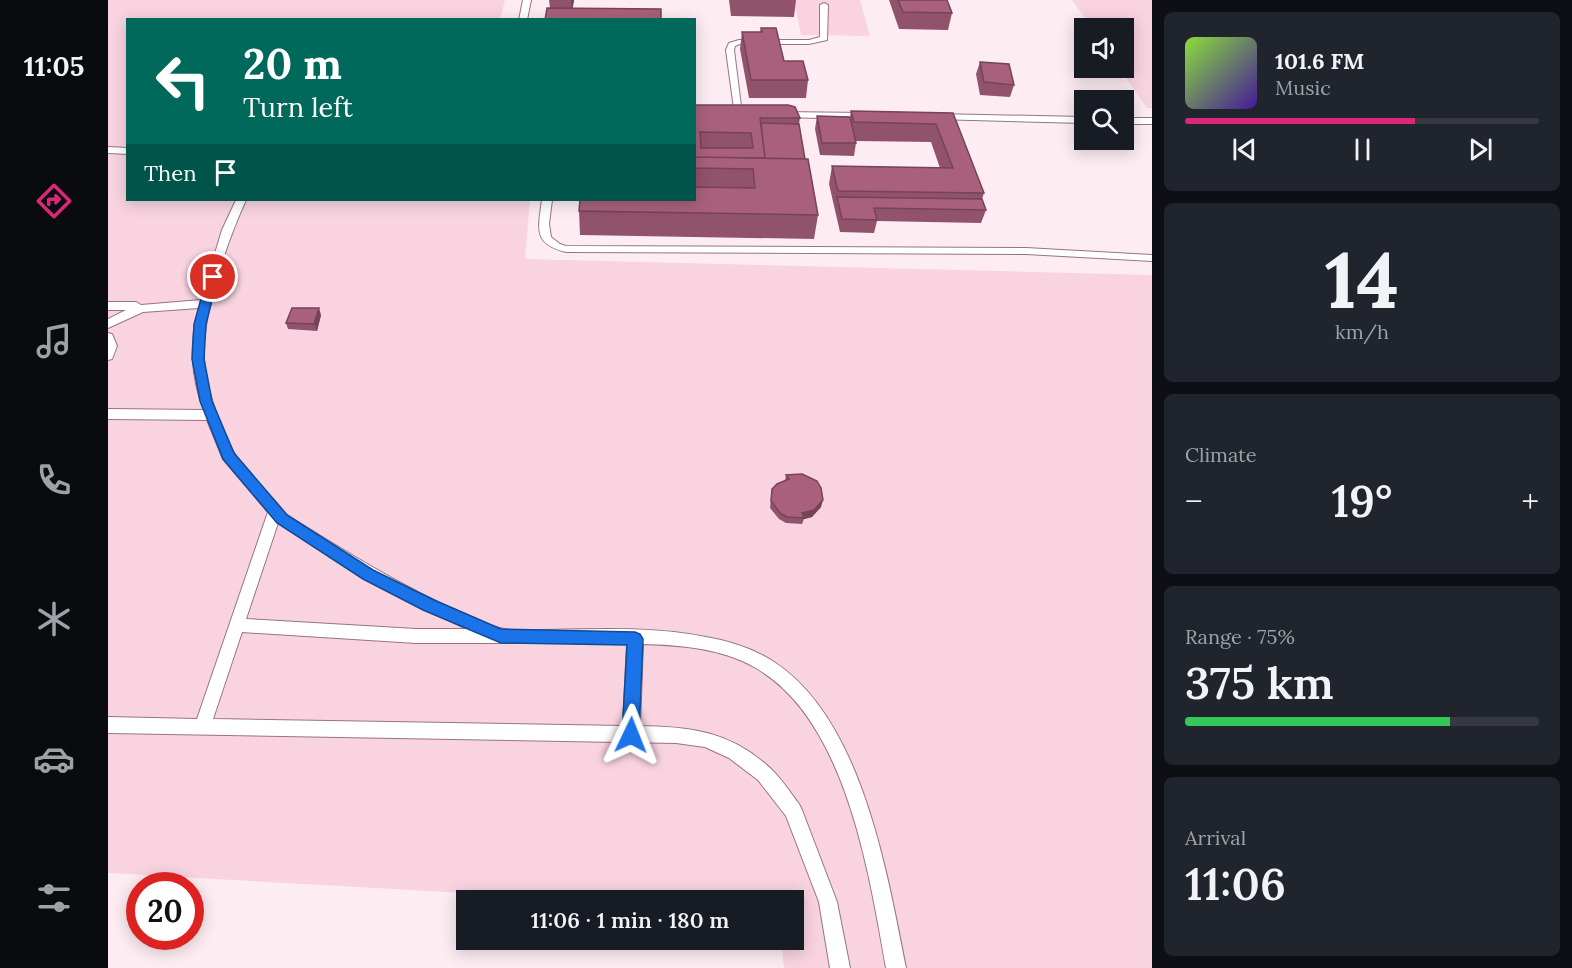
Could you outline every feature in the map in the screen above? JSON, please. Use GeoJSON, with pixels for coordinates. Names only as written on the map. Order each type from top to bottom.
{"type":"FeatureCollection","features":[{"type":"Feature","properties":{"kind":"lane"},"geometry":{"type":"LineString","coordinates":[[523,18],[527,0]]}},
{"type":"Feature","properties":{"kind":"lane"},"geometry":{"type":"LineString","coordinates":[[738,114],[730,50],[732,45],[739,42],[809,42],[824,38],[824,4]]}},
{"type":"Feature","properties":{"kind":"lane"},"geometry":{"type":"LineString","coordinates":[[727,114],[750,114]]}},
{"type":"Feature","properties":{"kind":"lane"},"geometry":{"type":"LineString","coordinates":[[774,115],[881,117]]}},
{"type":"Feature","properties":{"kind":"lane"},"geometry":{"type":"LineString","coordinates":[[929,117],[1074,120]]}},
{"type":"Feature","properties":{"kind":"lane"},"geometry":{"type":"LineString","coordinates":[[1134,121],[1152,121]]}},
{"type":"Feature","properties":{"kind":"lane"},"geometry":{"type":"LineString","coordinates":[[108,150],[126,151]]}},
{"type":"Feature","properties":{"kind":"lane"},"geometry":{"type":"LineString","coordinates":[[241,201],[227,230],[200,324],[198,359],[206,401],[228,455],[282,519],[368,574],[428,605],[501,636]]}},
{"type":"Feature","properties":{"kind":"lane"},"geometry":{"type":"LineString","coordinates":[[547,201],[544,234],[548,243],[566,249],[1026,251],[1152,258]]}},
{"type":"Feature","properties":{"kind":"lane"},"geometry":{"type":"LineString","coordinates":[[108,306],[206,304]]}},
{"type":"Feature","properties":{"kind":"lane"},"geometry":{"type":"LineString","coordinates":[[108,324],[129,312],[158,305]]}},
{"type":"Feature","properties":{"kind":"lane"},"geometry":{"type":"LineString","coordinates":[[108,336],[111,346],[108,356]]}},
{"type":"Feature","properties":{"kind":"lane"},"geometry":{"type":"LineString","coordinates":[[108,414],[212,415]]}},
{"type":"Feature","properties":{"kind":"lane"},"geometry":{"type":"LineString","coordinates":[[202,727],[276,512]]}},
{"type":"Feature","properties":{"kind":"lane"},"geometry":{"type":"LineString","coordinates":[[238,625],[416,636],[681,639],[747,655],[778,674],[803,698],[826,734],[847,776],[880,884],[896,968]]}},
{"type":"Feature","properties":{"kind":"lane"},"geometry":{"type":"LineString","coordinates":[[631,735],[635,639]]}},
{"type":"Feature","properties":{"kind":"lane"},"geometry":{"type":"LineString","coordinates":[[108,725],[676,735],[706,740],[735,752],[764,774],[793,810],[828,902],[840,968]]}},
{"type":"Feature","properties":{"kind":"shaded area"},"geometry":{"type":"Polygon","coordinates":[[[108,0],[505,0],[500,18],[126,18],[126,201],[530,201],[525,259],[1152,275],[1152,968],[784,968],[782,950],[804,950],[804,890],[456,890],[456,893],[204,878],[204,872],[126,872],[126,874],[108,873],[108,0]]]}},
{"type":"Feature","properties":{"kind":"shaded area"},"geometry":{"type":"Polygon","coordinates":[[[794,0],[860,0],[870,36],[801,35],[794,0]]]}},
{"type":"Feature","properties":{"kind":"shaded area"},"geometry":{"type":"Polygon","coordinates":[[[1072,0],[1152,0],[1152,108],[1147,108],[1126,78],[1134,78],[1134,18],[1085,18],[1072,0]]]}},
{"type":"Feature","properties":{"kind":"building"},"geometry":{"type":"Polygon","coordinates":[[[898,0],[947,0],[952,13],[903,12],[898,0]]]}},
{"type":"Feature","properties":{"kind":"building"},"geometry":{"type":"Polygon","coordinates":[[[547,8],[661,9],[661,18],[545,18],[547,8]]]}},
{"type":"Feature","properties":{"kind":"building"},"geometry":{"type":"Polygon","coordinates":[[[761,28],[776,28],[784,61],[803,61],[808,80],[751,80],[742,32],[762,32],[761,28]]]}},
{"type":"Feature","properties":{"kind":"building"},"geometry":{"type":"Polygon","coordinates":[[[980,62],[1009,64],[1014,85],[984,82],[980,62]]]}},
{"type":"Feature","properties":{"kind":"building"},"geometry":{"type":"Polygon","coordinates":[[[696,105],[788,105],[795,107],[800,118],[760,118],[765,158],[696,157],[696,105]],[[700,132],[701,148],[753,148],[751,133],[700,132]]]}},
{"type":"Feature","properties":{"kind":"building"},"geometry":{"type":"Polygon","coordinates":[[[851,111],[953,113],[984,193],[838,191],[832,166],[953,168],[936,124],[854,122],[851,111]]]}},
{"type":"Feature","properties":{"kind":"building"},"geometry":{"type":"Polygon","coordinates":[[[817,116],[850,117],[856,143],[822,143],[817,116]]]}},
{"type":"Feature","properties":{"kind":"building"},"geometry":{"type":"Polygon","coordinates":[[[761,123],[799,124],[805,159],[765,158],[761,123]]]}},
{"type":"Feature","properties":{"kind":"building"},"geometry":{"type":"Polygon","coordinates":[[[696,157],[808,159],[818,215],[579,211],[580,201],[696,201],[696,187],[755,188],[753,169],[696,168],[696,157]]]}},
{"type":"Feature","properties":{"kind":"building"},"geometry":{"type":"Polygon","coordinates":[[[837,197],[982,199],[986,210],[874,208],[877,220],[842,219],[837,197]]]}},
{"type":"Feature","properties":{"kind":"building"},"geometry":{"type":"Polygon","coordinates":[[[292,308],[319,308],[314,324],[286,323],[292,308]]]}},
{"type":"Feature","properties":{"kind":"building"},"geometry":{"type":"Polygon","coordinates":[[[802,474],[817,481],[823,500],[814,510],[802,513],[804,518],[787,517],[780,513],[771,501],[772,489],[789,479],[786,475],[802,474]]]}},
{"type":"Feature","properties":{"kind":"route"},"geometry":{"type":"LineString","coordinates":[[213,277],[200,324],[198,359],[206,401],[228,455],[282,519],[368,574],[428,605],[501,636],[635,639],[631,735]]}}]}
